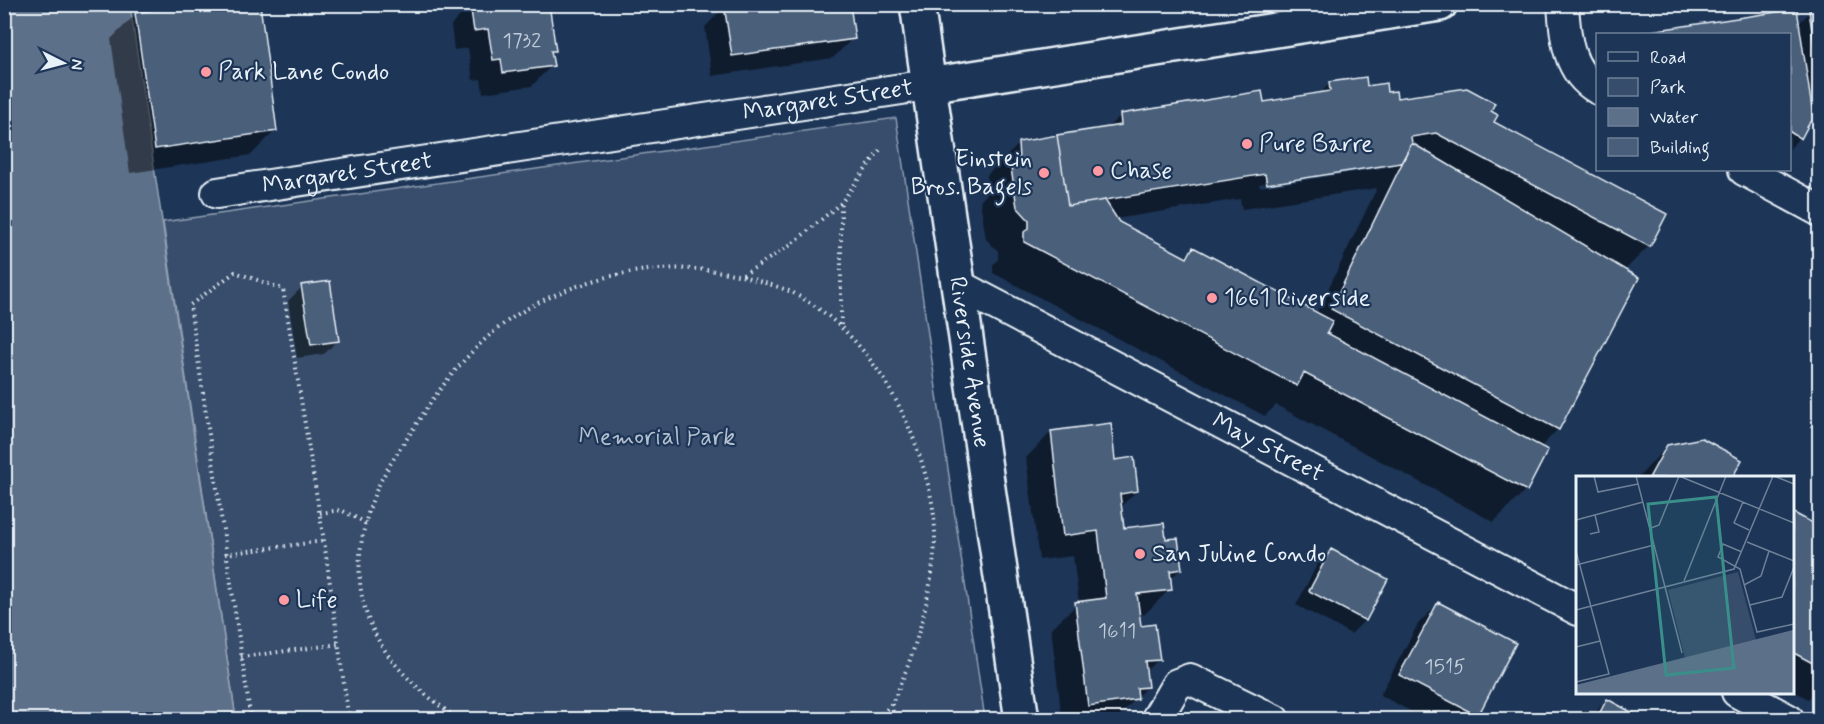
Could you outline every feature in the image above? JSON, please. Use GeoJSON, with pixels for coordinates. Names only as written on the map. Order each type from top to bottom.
{"type":"FeatureCollection","features":[{"type":"Feature","properties":{"kind":"main road","name":"Riverside Avenue"},"geometry":{"type":"LineString","coordinates":[[917,4],[1022,720]]}},
{"type":"Feature","properties":{"kind":"main road","name":"Margaret Street"},"geometry":{"type":"LineString","coordinates":[[928,85],[1382,9],[1440,4]]}},
{"type":"Feature","properties":{"kind":"street"},"geometry":{"type":"LineString","coordinates":[[1563,4],[1565,42],[1576,67],[1596,87]]}},
{"type":"Feature","properties":{"kind":"street","name":"Margaret Street"},"geometry":{"type":"LineString","coordinates":[[217,193],[928,85]]}},
{"type":"Feature","properties":{"kind":"street"},"geometry":{"type":"LineString","coordinates":[[1746,171],[1820,211]]}},
{"type":"Feature","properties":{"kind":"street","name":"May Street"},"geometry":{"type":"LineString","coordinates":[[958,285],[1576,609]]}},
{"type":"Feature","properties":{"kind":"street"},"geometry":{"type":"LineString","coordinates":[[1156,720],[1177,684],[1190,679],[1274,720]]}},
{"type":"Feature","properties":{"kind":"street"},"geometry":{"type":"LineString","coordinates":[[1739,694],[1789,720]]}},
{"type":"Feature","properties":{"kind":"path"},"geometry":{"type":"LineString","coordinates":[[742,275],[791,245],[841,203],[882,147]]}},
{"type":"Feature","properties":{"kind":"path"},"geometry":{"type":"LineString","coordinates":[[841,203],[841,326]]}},
{"type":"Feature","properties":{"kind":"path"},"geometry":{"type":"LineString","coordinates":[[460,720],[427,698],[399,670],[373,634],[360,589],[361,542],[372,501],[423,413],[459,367],[491,334],[529,307],[611,275],[656,268],[693,268],[742,275],[795,293],[841,326],[878,371],[905,416],[921,457],[932,500],[935,534],[928,587],[914,644],[892,704],[876,720]]}},
{"type":"Feature","properties":{"kind":"path"},"geometry":{"type":"LineString","coordinates":[[250,720],[190,305],[235,272],[283,288],[320,513],[350,720]]}},
{"type":"Feature","properties":{"kind":"path"},"geometry":{"type":"LineString","coordinates":[[320,513],[341,510],[366,523]]}},
{"type":"Feature","properties":{"kind":"path"},"geometry":{"type":"LineString","coordinates":[[225,554],[324,541]]}},
{"type":"Feature","properties":{"kind":"path"},"geometry":{"type":"LineString","coordinates":[[241,657],[340,644]]}},
{"type":"Feature","properties":{"kind":"path"},"geometry":{"type":"LineString","coordinates":[[892,704],[894,720]]}},
{"type":"Feature","properties":{"kind":"green space","name":"Memorial Park"},"geometry":{"type":"Polygon","coordinates":[[[896,118],[985,719],[236,719],[163,222],[896,118]]]}},
{"type":"Feature","properties":{"kind":"water"},"geometry":{"type":"Polygon","coordinates":[[[4,5],[130,5],[236,719],[5,719],[4,5]]]}},
{"type":"Feature","properties":{"kind":"building","name":"Park Lane Condo"},"geometry":{"type":"Polygon","coordinates":[[[191,4],[260,4],[277,131],[155,149],[135,13],[191,4]]]}},
{"type":"Feature","properties":{"kind":"building"},"geometry":{"type":"Polygon","coordinates":[[[470,4],[549,4],[556,51],[551,51],[554,66],[503,73],[501,59],[493,60],[488,29],[474,31],[470,4]]]}},
{"type":"Feature","properties":{"kind":"building"},"geometry":{"type":"Polygon","coordinates":[[[850,4],[855,39],[732,56],[724,5],[850,4]]]}},
{"type":"Feature","properties":{"kind":"building"},"geometry":{"type":"Polygon","coordinates":[[[1797,9],[1814,122],[1810,122],[1801,139],[1791,133],[1791,33],[1638,33],[1797,9]]]}},
{"type":"Feature","properties":{"kind":"building"},"geometry":{"type":"Polygon","coordinates":[[[1820,9],[1820,82],[1809,11],[1820,9]]]}},
{"type":"Feature","properties":{"kind":"building"},"geometry":{"type":"Polygon","coordinates":[[[1366,77],[1367,86],[1386,83],[1387,92],[1396,91],[1397,98],[1467,88],[1495,103],[1491,111],[1498,115],[1494,122],[1667,214],[1650,247],[1436,133],[1411,137],[1412,143],[1401,163],[1267,184],[1265,174],[1068,206],[1057,135],[1121,125],[1120,114],[1262,91],[1264,102],[1330,91],[1329,82],[1366,77]]]}},
{"type":"Feature","properties":{"kind":"building","name":"1661 Riverside"},"geometry":{"type":"Polygon","coordinates":[[[1057,135],[1068,206],[1105,200],[1119,222],[1187,258],[1193,247],[1333,321],[1327,333],[1548,450],[1527,491],[1304,373],[1297,386],[1024,242],[1024,232],[1029,228],[1029,220],[1017,207],[1011,168],[1019,160],[1018,142],[1057,135]]]}},
{"type":"Feature","properties":{"kind":"building"},"geometry":{"type":"Polygon","coordinates":[[[1412,143],[1639,278],[1559,430],[1331,309],[1412,143]]]}},
{"type":"Feature","properties":{"kind":"building"},"geometry":{"type":"Polygon","coordinates":[[[330,281],[339,341],[311,345],[301,285],[330,281]]]}},
{"type":"Feature","properties":{"kind":"building","name":"San Juline Condo"},"geometry":{"type":"Polygon","coordinates":[[[1111,423],[1115,460],[1134,457],[1138,491],[1120,494],[1124,528],[1164,523],[1166,539],[1178,538],[1182,569],[1170,571],[1172,590],[1137,594],[1141,626],[1155,624],[1160,660],[1145,661],[1148,687],[1137,688],[1138,699],[1088,706],[1075,602],[1106,598],[1098,531],[1063,536],[1051,431],[1111,423]]]}},
{"type":"Feature","properties":{"kind":"building"},"geometry":{"type":"Polygon","coordinates":[[[1702,438],[1742,460],[1733,476],[1650,476],[1667,445],[1702,438]]]}},
{"type":"Feature","properties":{"kind":"building"},"geometry":{"type":"Polygon","coordinates":[[[1794,513],[1820,527],[1820,667],[1794,653],[1794,513]]]}},
{"type":"Feature","properties":{"kind":"building"},"geometry":{"type":"Polygon","coordinates":[[[1331,549],[1388,579],[1366,621],[1309,591],[1331,549]]]}},
{"type":"Feature","properties":{"kind":"building"},"geometry":{"type":"Polygon","coordinates":[[[1438,602],[1516,643],[1478,716],[1399,675],[1438,602]]]}},
{"type":"Feature","properties":{"kind":"building"},"geometry":{"type":"Polygon","coordinates":[[[1607,699],[1646,720],[1596,720],[1607,699]]]}},
{"type":"Feature","properties":{"kind":"place","name":"Park Lane Condo"},"geometry":{"type":"Point","coordinates":[206,72]}},
{"type":"Feature","properties":{"kind":"place","name":"Pure Barre"},"geometry":{"type":"Point","coordinates":[1247,144]}},
{"type":"Feature","properties":{"kind":"place","name":"Chase"},"geometry":{"type":"Point","coordinates":[1098,171]}},
{"type":"Feature","properties":{"kind":"place","name":"Einstein Bros. Bagels"},"geometry":{"type":"Point","coordinates":[1044,173]}},
{"type":"Feature","properties":{"kind":"place","name":"1661 Riverside"},"geometry":{"type":"Point","coordinates":[1212,298]}},
{"type":"Feature","properties":{"kind":"place","name":"San Juline Condo"},"geometry":{"type":"Point","coordinates":[1140,554]}},
{"type":"Feature","properties":{"kind":"place","name":"Life"},"geometry":{"type":"Point","coordinates":[284,600]}}]}
